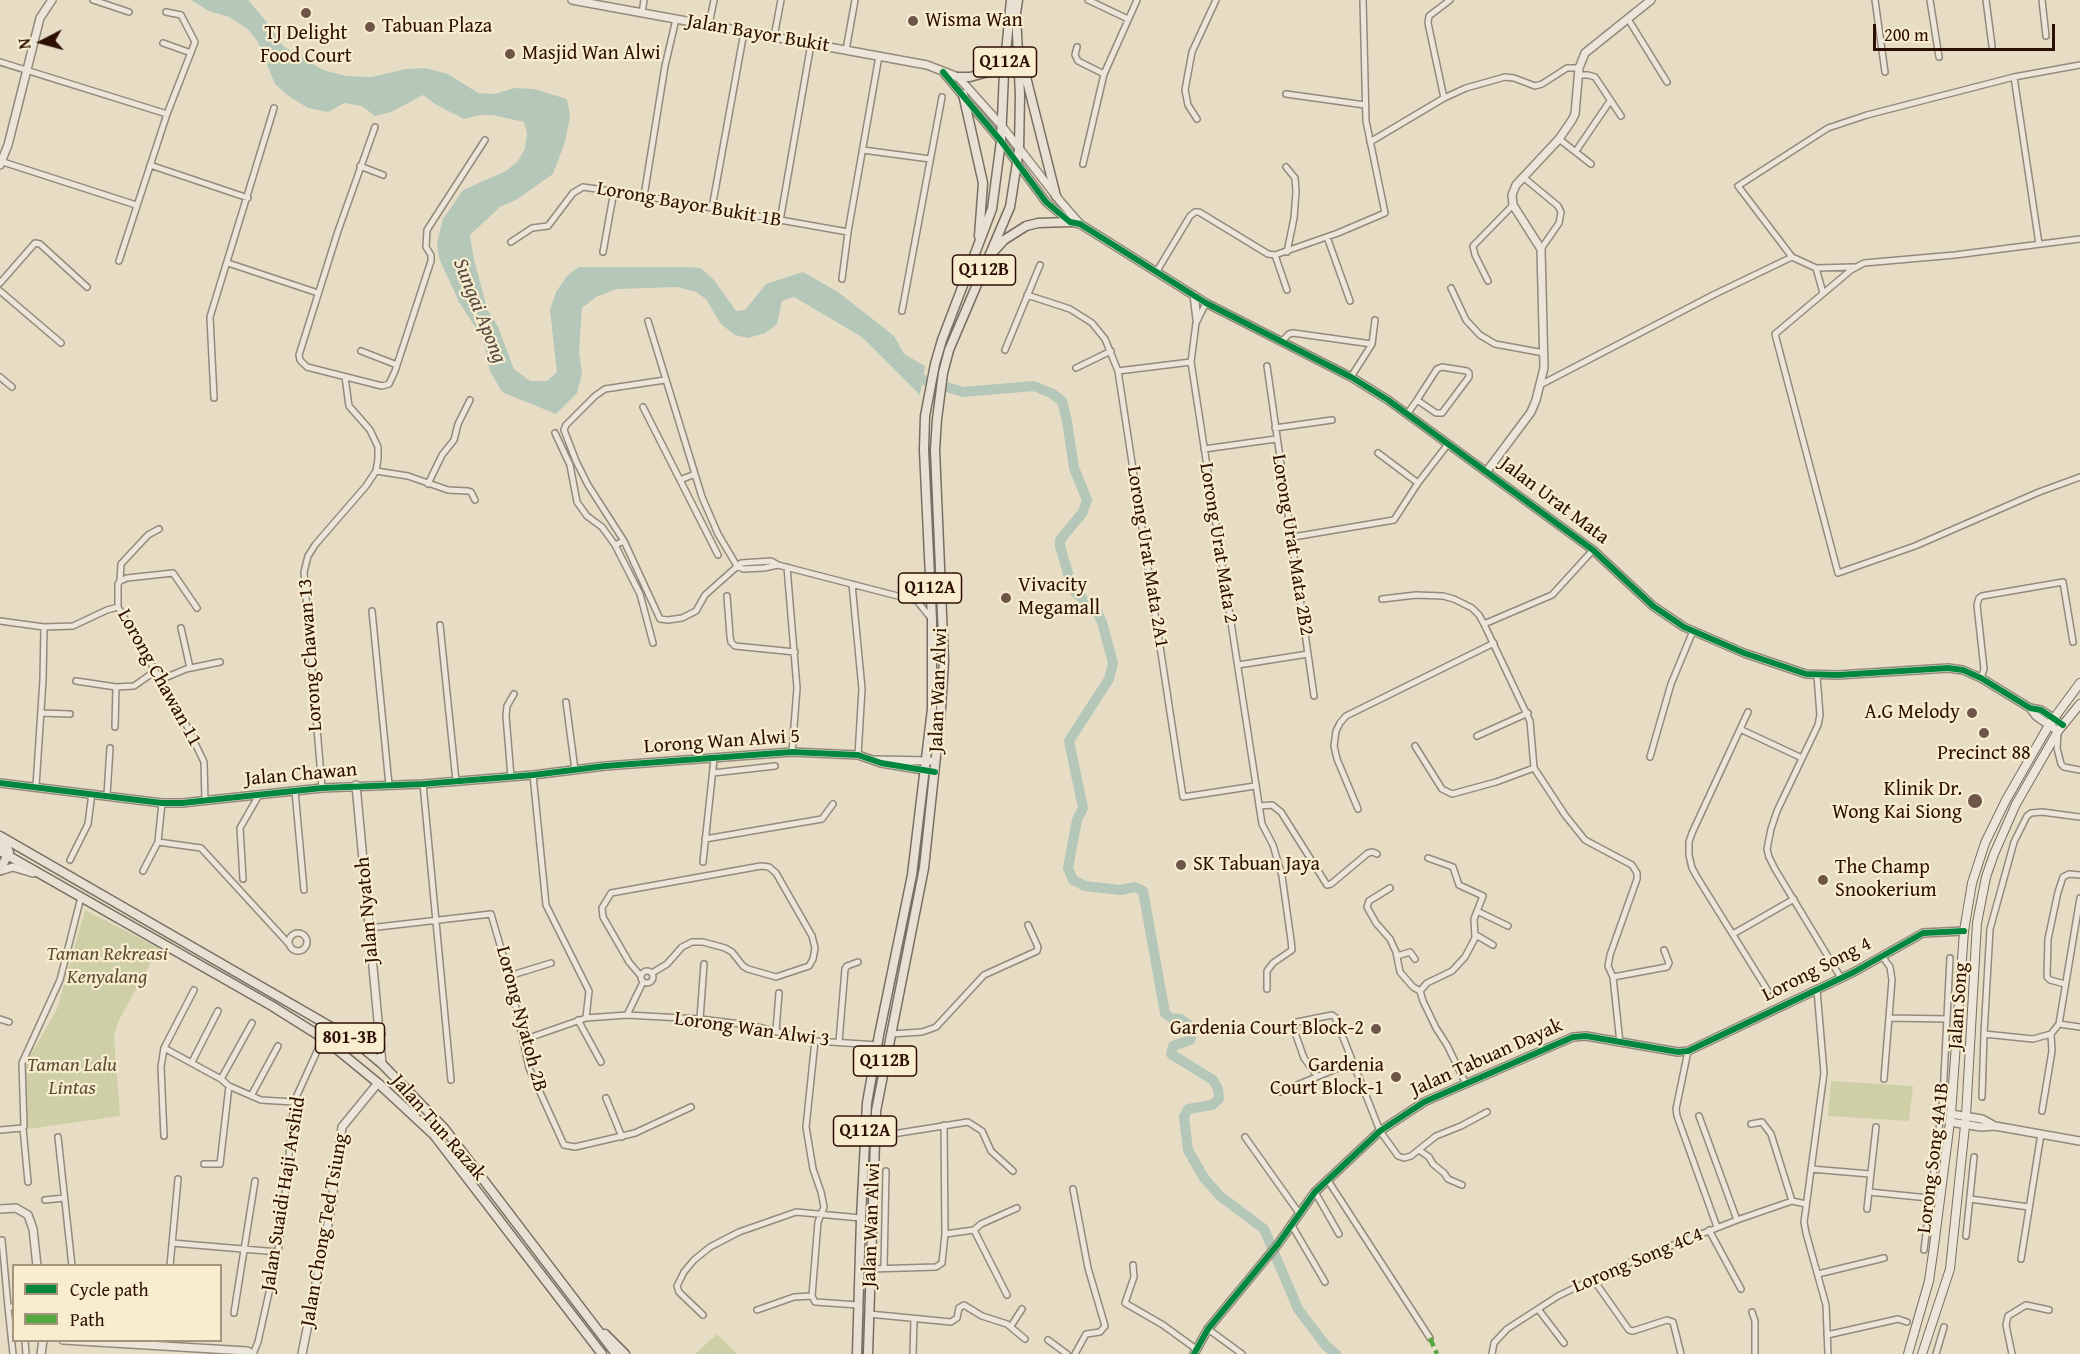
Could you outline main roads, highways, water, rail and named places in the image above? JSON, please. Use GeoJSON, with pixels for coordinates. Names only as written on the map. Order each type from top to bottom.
{"type":"FeatureCollection","features":[{"type":"Feature","properties":{"kind":"main road","name":"Jalan Wan Alwi"},"geometry":{"type":"LineString","coordinates":[[857,1354],[867,1103],[912,875],[932,709],[932,620],[924,450],[926,416],[935,364],[992,209],[1001,141],[1011,0]]}},
{"type":"Feature","properties":{"kind":"main road","name":"Jalan Wan Alwi"},"geometry":{"type":"LineString","coordinates":[[868,1354],[877,1102],[922,880],[937,761],[944,661],[935,450],[937,419],[950,350],[1010,207],[1019,150],[1020,56],[1016,13],[1018,0]]}},
{"type":"Feature","properties":{"kind":"main road"},"geometry":{"type":"LineString","coordinates":[[958,77],[980,75],[994,69],[1000,61],[1007,31]]}},
{"type":"Feature","properties":{"kind":"main road"},"geometry":{"type":"LineString","coordinates":[[1020,56],[1056,196]]}},
{"type":"Feature","properties":{"kind":"main road"},"geometry":{"type":"LineString","coordinates":[[963,94],[983,183],[977,248]]}},
{"type":"Feature","properties":{"kind":"main road"},"geometry":{"type":"LineString","coordinates":[[989,257],[1004,240],[1026,226],[1038,223],[1070,222]]}},
{"type":"Feature","properties":{"kind":"main road","name":"Jalan Song"},"geometry":{"type":"LineString","coordinates":[[1908,1354],[1929,1281],[1951,1118],[1964,931],[1972,883],[1985,843],[2006,800],[2051,722],[2080,683]]}},
{"type":"Feature","properties":{"kind":"main road","name":"Jalan Song"},"geometry":{"type":"LineString","coordinates":[[1922,1354],[1950,1269],[1966,1120],[1977,923],[1986,877],[2016,804],[2061,728],[2079,706]]}},
{"type":"Feature","properties":{"kind":"main road","name":"Jalan Tun Razak"},"geometry":{"type":"LineString","coordinates":[[0,836],[352,1039],[382,1064],[444,1128],[616,1354]]}},
{"type":"Feature","properties":{"kind":"main road"},"geometry":{"type":"LineString","coordinates":[[0,843],[7,848],[9,856],[0,871]]}},
{"type":"Feature","properties":{"kind":"main road","name":"Jalan Tun Razak"},"geometry":{"type":"LineString","coordinates":[[0,851],[272,1006],[323,1038],[378,1083],[434,1136],[584,1331],[599,1354]]}},
{"type":"Feature","properties":{"kind":"main road"},"geometry":{"type":"LineString","coordinates":[[595,1327],[615,1342],[625,1354]]}},
{"type":"Feature","properties":{"kind":"water"},"geometry":{"type":"Polygon","coordinates":[[[191,0],[248,0],[284,47],[323,70],[346,76],[372,77],[406,69],[425,68],[448,74],[478,93],[495,94],[514,88],[534,89],[567,99],[570,116],[565,142],[553,174],[516,200],[500,207],[470,235],[487,309],[498,327],[514,369],[530,381],[547,381],[557,372],[550,310],[556,292],[567,276],[579,267],[683,267],[701,268],[714,280],[736,311],[745,310],[766,284],[803,272],[838,292],[894,336],[904,354],[925,366],[920,395],[862,337],[794,297],[782,301],[777,324],[765,333],[748,338],[735,335],[721,324],[706,299],[696,292],[677,287],[617,289],[596,297],[582,308],[579,352],[582,374],[577,393],[556,414],[502,392],[490,371],[483,339],[459,302],[439,258],[437,243],[443,219],[463,190],[506,171],[517,162],[525,149],[527,133],[524,122],[493,115],[464,119],[423,95],[391,112],[375,116],[362,106],[344,103],[328,112],[308,108],[287,95],[275,84],[258,42],[248,29],[229,17],[209,11],[191,0]]]}},
{"type":"Feature","properties":{"kind":"waterway","name":"Sungai Apong"},"geometry":{"type":"LineString","coordinates":[[911,376],[963,392],[1034,386],[1053,394],[1062,401],[1074,468],[1087,500],[1083,512],[1060,540],[1060,546],[1075,592],[1097,612],[1102,622],[1113,663],[1109,679],[1069,741],[1083,808],[1077,820],[1068,868],[1073,880],[1085,886],[1120,890],[1135,887],[1143,891],[1165,1013],[1171,1018],[1181,1019],[1189,1025],[1193,1033],[1190,1040],[1173,1046],[1171,1054],[1213,1080],[1218,1089],[1219,1099],[1212,1105],[1188,1109],[1184,1117],[1188,1150],[1204,1178],[1220,1196],[1264,1229],[1298,1309],[1326,1346],[1336,1354]]}},
{"type":"Feature","properties":{"kind":"place","name":"TJ Delight Food Court"},"geometry":{"type":"Point","coordinates":[306,13]}},
{"type":"Feature","properties":{"kind":"place","name":"Wisma Wan"},"geometry":{"type":"Point","coordinates":[913,21]}},
{"type":"Feature","properties":{"kind":"place","name":"Tabuan Plaza"},"geometry":{"type":"Point","coordinates":[370,27]}},
{"type":"Feature","properties":{"kind":"place","name":"Masjid Wan Alwi"},"geometry":{"type":"Point","coordinates":[510,54]}},
{"type":"Feature","properties":{"kind":"place","name":"Vivacity Megamall"},"geometry":{"type":"Point","coordinates":[1006,598]}},
{"type":"Feature","properties":{"kind":"place","name":"A.G Melody"},"geometry":{"type":"Point","coordinates":[1972,713]}},
{"type":"Feature","properties":{"kind":"place","name":"Precinct 88"},"geometry":{"type":"Point","coordinates":[1984,733]}},
{"type":"Feature","properties":{"kind":"place","name":"Klinik Dr. Wong Kai Siong"},"geometry":{"type":"Point","coordinates":[1975,801]}},
{"type":"Feature","properties":{"kind":"place","name":"SK Tabuan Jaya"},"geometry":{"type":"Point","coordinates":[1181,865]}},
{"type":"Feature","properties":{"kind":"place","name":"The Champ Snookerium"},"geometry":{"type":"Point","coordinates":[1823,880]}},
{"type":"Feature","properties":{"kind":"place","name":"Gardenia Court Block-2"},"geometry":{"type":"Point","coordinates":[1376,1029]}},
{"type":"Feature","properties":{"kind":"place","name":"Gardenia Court Block-1"},"geometry":{"type":"Point","coordinates":[1396,1077]}},
{"type":"Feature","properties":{"kind":"park label","name":"Taman Rekreasi Kenyalang"},"geometry":{"type":"Point","coordinates":[107,966]}},
{"type":"Feature","properties":{"kind":"park label","name":"Taman Lalu Lintas"},"geometry":{"type":"Point","coordinates":[72,1078]}}]}
